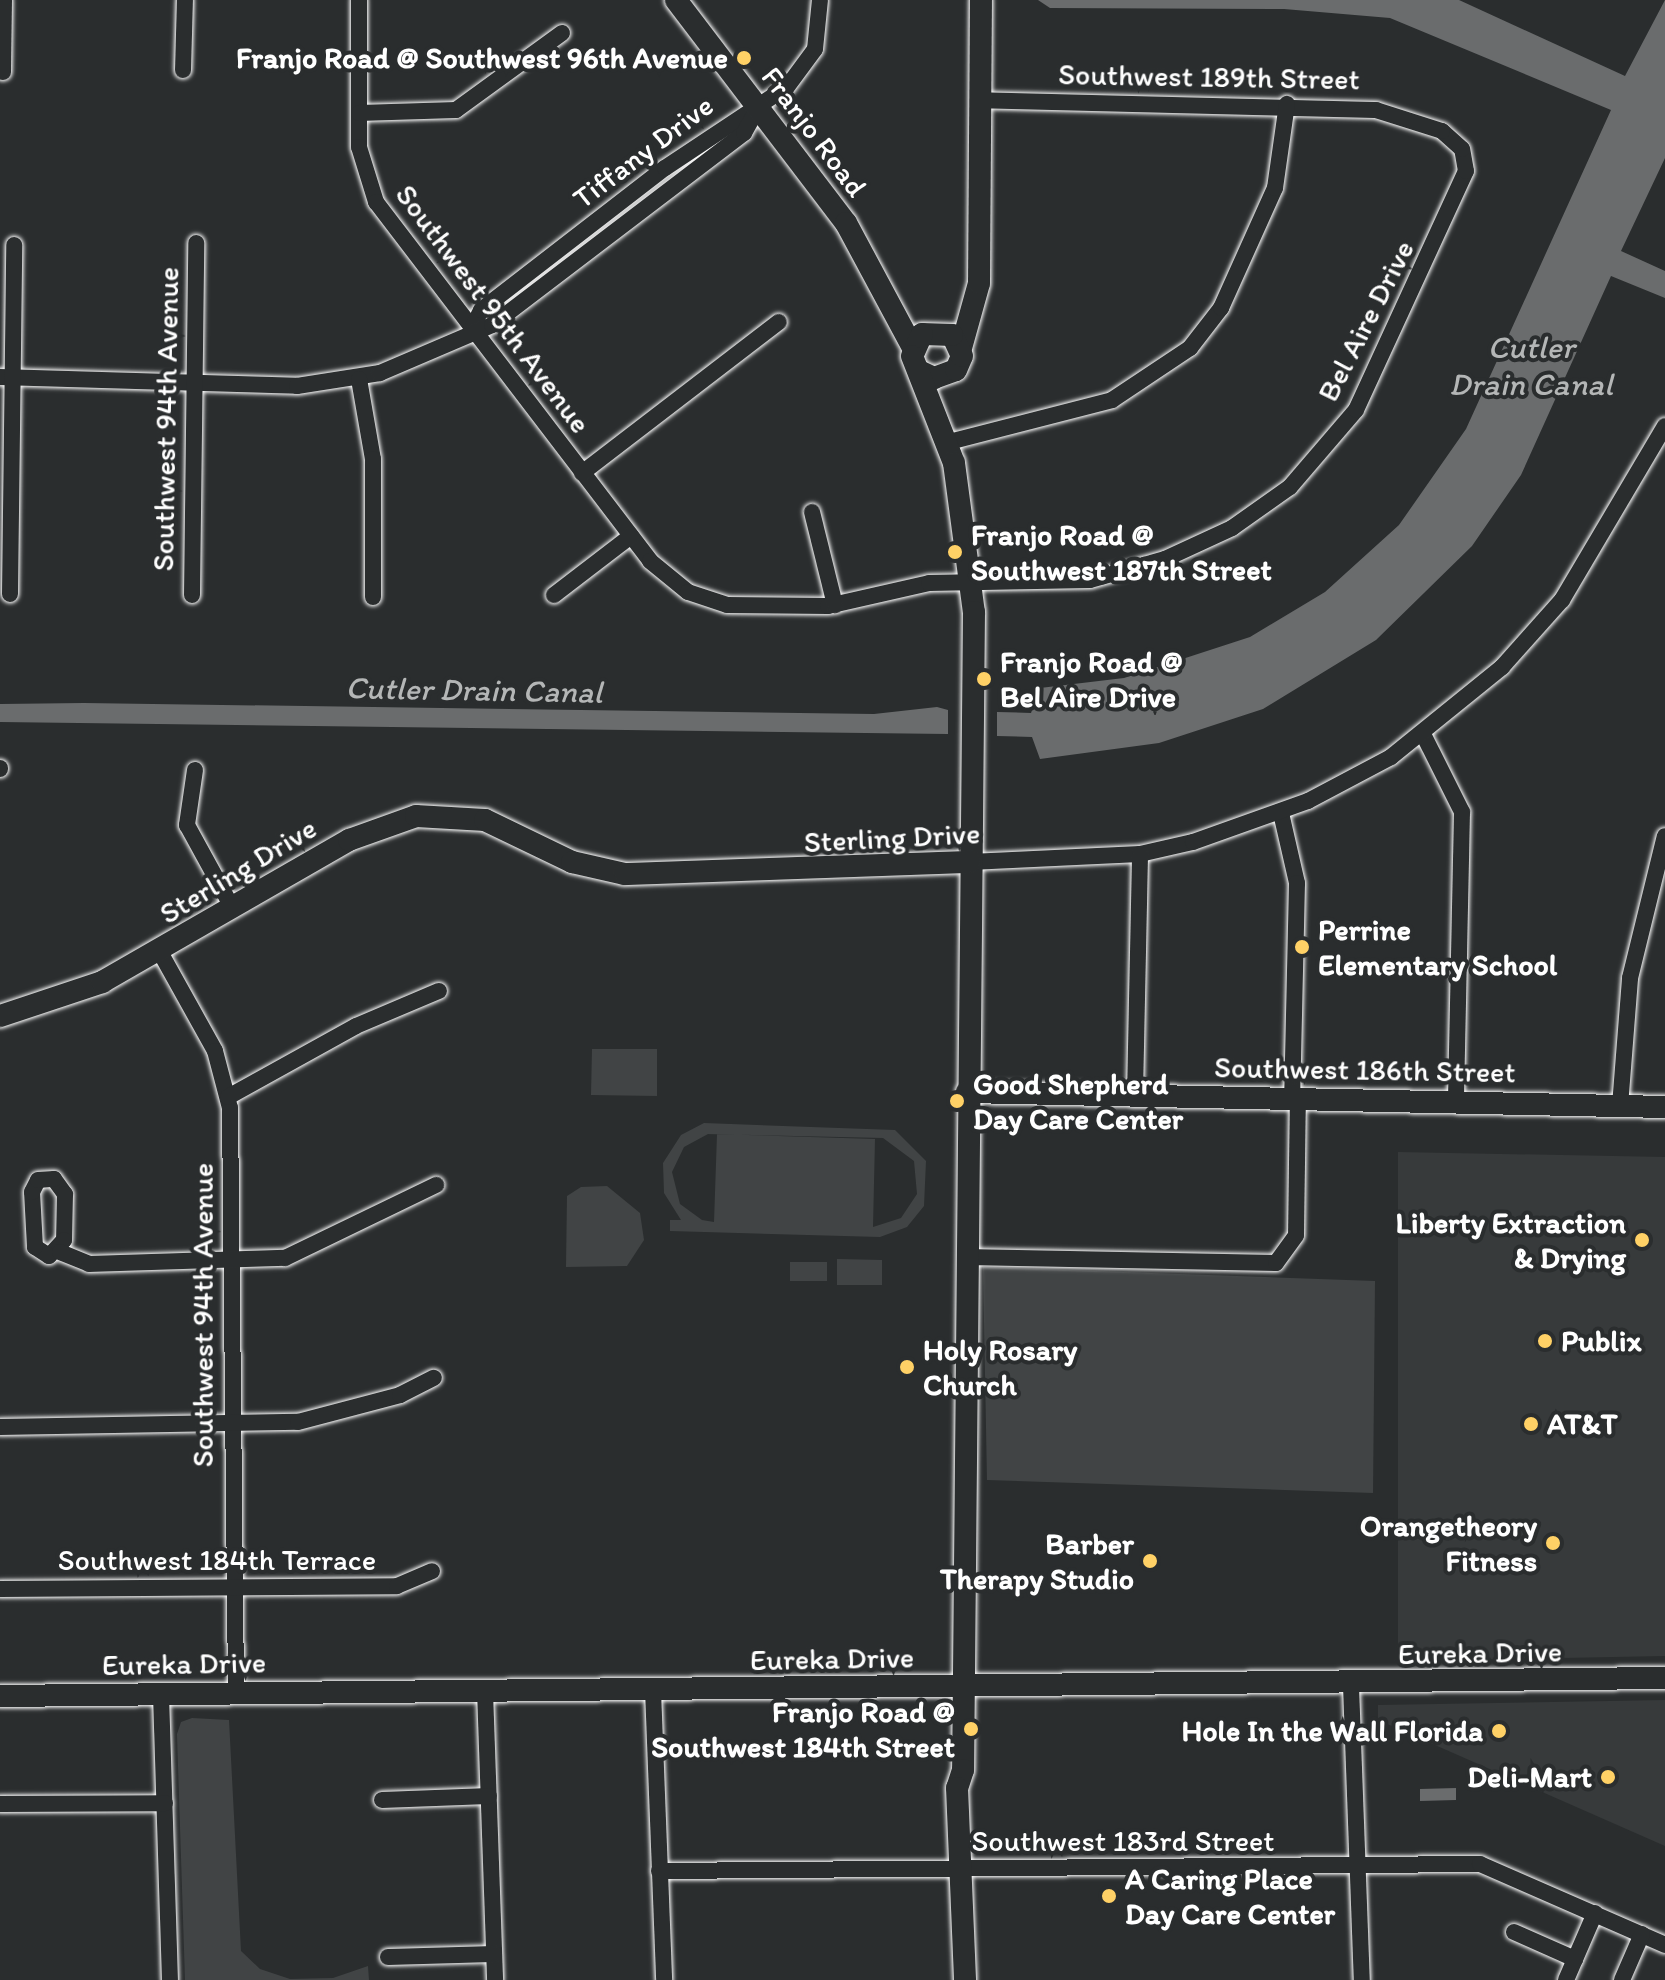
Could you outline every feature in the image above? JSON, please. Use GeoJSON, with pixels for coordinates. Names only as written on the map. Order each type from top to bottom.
{"type":"FeatureCollection","features":[{"type":"Feature","properties":{"kind":"street"},"geometry":{"type":"LineString","coordinates":[[3,72],[4,0]]}},
{"type":"Feature","properties":{"kind":"street"},"geometry":{"type":"LineString","coordinates":[[183,70],[185,0]]}},
{"type":"Feature","properties":{"kind":"street","name":"Southwest 95th Avenue"},"geometry":{"type":"LineString","coordinates":[[359,0],[359,113],[371,193],[471,330],[631,536],[666,577],[701,598],[758,607],[835,605]]}},
{"type":"Feature","properties":{"kind":"street","name":"Franjo Road"},"geometry":{"type":"LineString","coordinates":[[676,0],[846,223],[895,306],[919,371],[941,415],[949,442],[972,582],[959,1687],[963,1770],[972,1789],[966,1871]]}},
{"type":"Feature","properties":{"kind":"street","name":"Tiffany Drive"},"geometry":{"type":"LineString","coordinates":[[6,378],[194,384],[359,379],[471,330],[481,310],[731,118],[758,108],[809,62],[820,0]]}},
{"type":"Feature","properties":{"kind":"street"},"geometry":{"type":"LineString","coordinates":[[913,348],[945,336],[974,307],[981,0]]}},
{"type":"Feature","properties":{"kind":"street"},"geometry":{"type":"LineString","coordinates":[[359,113],[456,110],[562,33]]}},
{"type":"Feature","properties":{"kind":"street","name":"Southwest 189th Street"},"geometry":{"type":"LineString","coordinates":[[979,100],[1287,104],[1362,108],[1417,121],[1451,137],[1466,161]]}},
{"type":"Feature","properties":{"kind":"street"},"geometry":{"type":"LineString","coordinates":[[949,442],[1112,400],[1190,348],[1221,308],[1275,188],[1287,104]]}},
{"type":"Feature","properties":{"kind":"street","name":"Bel Aire Drive"},"geometry":{"type":"LineString","coordinates":[[835,605],[913,584],[1073,582],[1121,573],[1206,542],[1276,499],[1336,437],[1374,381],[1466,161]]}},
{"type":"Feature","properties":{"kind":"street","name":"Southwest 94th Avenue"},"geometry":{"type":"LineString","coordinates":[[192,595],[196,243]]}},
{"type":"Feature","properties":{"kind":"street"},"geometry":{"type":"LineString","coordinates":[[10,594],[6,378],[14,245]]}},
{"type":"Feature","properties":{"kind":"street","name":"Franjo Road"},"geometry":{"type":"LineString","coordinates":[[895,306],[945,336]]}},
{"type":"Feature","properties":{"kind":"street"},"geometry":{"type":"LineString","coordinates":[[582,473],[779,322]]}},
{"type":"Feature","properties":{"kind":"street"},"geometry":{"type":"LineString","coordinates":[[941,415],[950,375],[945,336]]}},
{"type":"Feature","properties":{"kind":"street"},"geometry":{"type":"LineString","coordinates":[[919,371],[950,375]]}},
{"type":"Feature","properties":{"kind":"street"},"geometry":{"type":"LineString","coordinates":[[359,379],[373,459],[373,597]]}},
{"type":"Feature","properties":{"kind":"street","name":"Sterling Drive"},"geometry":{"type":"LineString","coordinates":[[0,1016],[80,992],[160,952],[370,830],[430,815],[485,820],[572,862],[625,874],[1140,854],[1281,813],[1424,736],[1562,600],[1665,426]]}},
{"type":"Feature","properties":{"kind":"street"},"geometry":{"type":"LineString","coordinates":[[812,512],[835,605]]}},
{"type":"Feature","properties":{"kind":"street"},"geometry":{"type":"LineString","coordinates":[[554,595],[631,536]]}},
{"type":"Feature","properties":{"kind":"street"},"geometry":{"type":"LineString","coordinates":[[1424,736],[1462,812],[1456,1103]]}},
{"type":"Feature","properties":{"kind":"street"},"geometry":{"type":"LineString","coordinates":[[195,770],[187,825],[233,909]]}},
{"type":"Feature","properties":{"kind":"street"},"geometry":{"type":"LineString","coordinates":[[966,1257],[1279,1261],[1296,1235],[1297,883],[1281,813]]}},
{"type":"Feature","properties":{"kind":"street"},"geometry":{"type":"LineString","coordinates":[[1620,1106],[1632,963],[1665,836]]}},
{"type":"Feature","properties":{"kind":"street"},"geometry":{"type":"LineString","coordinates":[[1135,1095],[1140,854]]}},
{"type":"Feature","properties":{"kind":"street","name":"Southwest 94th Avenue"},"geometry":{"type":"LineString","coordinates":[[160,952],[215,1051],[228,1097],[236,1694]]}},
{"type":"Feature","properties":{"kind":"street"},"geometry":{"type":"LineString","coordinates":[[228,1097],[356,1026],[439,991]]}},
{"type":"Feature","properties":{"kind":"street","name":"Southwest 186th Street"},"geometry":{"type":"LineString","coordinates":[[967,1092],[1665,1107]]}},
{"type":"Feature","properties":{"kind":"street"},"geometry":{"type":"LineString","coordinates":[[60,1252],[89,1264],[229,1262],[297,1254],[354,1219],[436,1185]]}},
{"type":"Feature","properties":{"kind":"street"},"geometry":{"type":"LineString","coordinates":[[0,1427],[231,1425],[330,1416],[434,1378]]}},
{"type":"Feature","properties":{"kind":"street","name":"Southwest 184th Terrace"},"geometry":{"type":"LineString","coordinates":[[0,1589],[397,1586],[432,1571]]}},
{"type":"Feature","properties":{"kind":"street","name":"Eureka Drive"},"geometry":{"type":"LineString","coordinates":[[0,1696],[1351,1686],[1665,1678]]}},
{"type":"Feature","properties":{"kind":"street"},"geometry":{"type":"LineString","coordinates":[[1351,1686],[1362,1980]]}},
{"type":"Feature","properties":{"kind":"street"},"geometry":{"type":"LineString","coordinates":[[653,1690],[664,1980]]}},
{"type":"Feature","properties":{"kind":"street"},"geometry":{"type":"LineString","coordinates":[[485,1691],[495,1980]]}},
{"type":"Feature","properties":{"kind":"street"},"geometry":{"type":"LineString","coordinates":[[161,1695],[170,1980]]}},
{"type":"Feature","properties":{"kind":"street"},"geometry":{"type":"LineString","coordinates":[[382,1800],[489,1796]]}},
{"type":"Feature","properties":{"kind":"street"},"geometry":{"type":"LineString","coordinates":[[0,1804],[165,1803]]}},
{"type":"Feature","properties":{"kind":"street","name":"Southwest 183rd Street"},"geometry":{"type":"LineString","coordinates":[[659,1871],[966,1871],[1480,1864],[1665,1945]]}},
{"type":"Feature","properties":{"kind":"street"},"geometry":{"type":"LineString","coordinates":[[965,1980],[966,1871]]}},
{"type":"Feature","properties":{"kind":"street"},"geometry":{"type":"LineString","coordinates":[[966,1871],[978,1980]]}},
{"type":"Feature","properties":{"kind":"street"},"geometry":{"type":"LineString","coordinates":[[1566,1980],[1595,1913]]}},
{"type":"Feature","properties":{"kind":"street"},"geometry":{"type":"LineString","coordinates":[[1514,1932],[1575,1959]]}},
{"type":"Feature","properties":{"kind":"street"},"geometry":{"type":"LineString","coordinates":[[1622,1980],[1642,1934]]}},
{"type":"Feature","properties":{"kind":"street"},"geometry":{"type":"LineString","coordinates":[[388,1957],[494,1954]]}},
{"type":"Feature","properties":{"kind":"shaded area"},"geometry":{"type":"Polygon","coordinates":[[[592,1049],[657,1049],[657,1096],[591,1095],[592,1049]]]}},
{"type":"Feature","properties":{"kind":"shaded area"},"geometry":{"type":"Polygon","coordinates":[[[704,1123],[895,1130],[926,1161],[924,1206],[907,1227],[880,1237],[670,1231],[670,1220],[681,1220],[664,1193],[663,1163],[681,1135],[704,1123]],[[708,1134],[684,1147],[672,1172],[680,1204],[702,1220],[714,1222],[717,1134],[708,1134]],[[740,1135],[875,1139],[873,1227],[901,1218],[917,1194],[914,1161],[883,1138],[740,1135]]]}},
{"type":"Feature","properties":{"kind":"shaded area"},"geometry":{"type":"Polygon","coordinates":[[[1398,1152],[1665,1157],[1665,1656],[1398,1661],[1398,1152]]]}},
{"type":"Feature","properties":{"kind":"shaded area"},"geometry":{"type":"Polygon","coordinates":[[[607,1186],[640,1213],[644,1240],[627,1266],[566,1267],[567,1196],[581,1187],[607,1186]]]}},
{"type":"Feature","properties":{"kind":"shaded area"},"geometry":{"type":"Polygon","coordinates":[[[837,1259],[882,1260],[882,1285],[837,1285],[837,1259]]]}},
{"type":"Feature","properties":{"kind":"shaded area"},"geometry":{"type":"Polygon","coordinates":[[[790,1262],[827,1262],[827,1281],[790,1281],[790,1262]]]}},
{"type":"Feature","properties":{"kind":"shaded area"},"geometry":{"type":"Polygon","coordinates":[[[983,1267],[1375,1281],[1373,1493],[987,1480],[983,1267]]]}},
{"type":"Feature","properties":{"kind":"shaded area"},"geometry":{"type":"Polygon","coordinates":[[[1665,1700],[1665,1846],[1378,1720],[1378,1705],[1665,1700]]]}},
{"type":"Feature","properties":{"kind":"shaded area"},"geometry":{"type":"Polygon","coordinates":[[[192,1718],[229,1720],[241,1951],[260,1969],[290,1979],[333,1978],[368,1966],[369,1980],[185,1980],[177,1734],[181,1722],[192,1718]]]}},
{"type":"Feature","properties":{"kind":"water","name":"Cutler Drain Canal"},"geometry":{"type":"Polygon","coordinates":[[[1038,0],[1459,0],[1625,76],[1665,0],[1665,158],[1621,251],[1665,271],[1665,298],[1611,276],[1521,475],[1472,546],[1376,640],[1263,709],[1159,743],[1040,759],[1032,737],[997,736],[997,712],[1031,713],[1040,688],[1124,678],[1250,637],[1325,592],[1399,525],[1466,429],[1611,110],[1390,18],[1284,9],[1050,8],[1038,0]]]}},
{"type":"Feature","properties":{"kind":"water","name":"Cutler Drain Canal"},"geometry":{"type":"Polygon","coordinates":[[[0,704],[874,714],[937,707],[948,710],[948,734],[0,722],[0,704]]]}},
{"type":"Feature","properties":{"kind":"water"},"geometry":{"type":"Polygon","coordinates":[[[1456,1788],[1456,1800],[1420,1801],[1420,1789],[1456,1788]]]}},
{"type":"Feature","properties":{"kind":"place","name":"Franjo Road @ Southwest 96th Avenue"},"geometry":{"type":"Point","coordinates":[744,58]}},
{"type":"Feature","properties":{"kind":"place","name":"Franjo Road @ Southwest 187th Street"},"geometry":{"type":"Point","coordinates":[955,552]}},
{"type":"Feature","properties":{"kind":"place","name":"Franjo Road @ Bel Aire Drive"},"geometry":{"type":"Point","coordinates":[984,679]}},
{"type":"Feature","properties":{"kind":"place","name":"Perrine Elementary School"},"geometry":{"type":"Point","coordinates":[1302,947]}},
{"type":"Feature","properties":{"kind":"place","name":"Good Shepherd Day Care Center"},"geometry":{"type":"Point","coordinates":[957,1101]}},
{"type":"Feature","properties":{"kind":"place","name":"Liberty Extraction & Drying"},"geometry":{"type":"Point","coordinates":[1642,1240]}},
{"type":"Feature","properties":{"kind":"place","name":"Publix"},"geometry":{"type":"Point","coordinates":[1545,1341]}},
{"type":"Feature","properties":{"kind":"place","name":"Holy Rosary Church"},"geometry":{"type":"Point","coordinates":[907,1367]}},
{"type":"Feature","properties":{"kind":"place","name":"AT&T"},"geometry":{"type":"Point","coordinates":[1531,1424]}},
{"type":"Feature","properties":{"kind":"place","name":"Orangetheory Fitness"},"geometry":{"type":"Point","coordinates":[1553,1543]}},
{"type":"Feature","properties":{"kind":"place","name":"Barber Therapy Studio"},"geometry":{"type":"Point","coordinates":[1150,1561]}},
{"type":"Feature","properties":{"kind":"place","name":"Franjo Road @ Southwest 184th Street"},"geometry":{"type":"Point","coordinates":[971,1729]}},
{"type":"Feature","properties":{"kind":"place","name":"Hole In the Wall Florida"},"geometry":{"type":"Point","coordinates":[1499,1731]}},
{"type":"Feature","properties":{"kind":"place","name":"Deli-Mart"},"geometry":{"type":"Point","coordinates":[1608,1777]}},
{"type":"Feature","properties":{"kind":"place","name":"A Caring Place Day Care Center"},"geometry":{"type":"Point","coordinates":[1109,1896]}}]}
